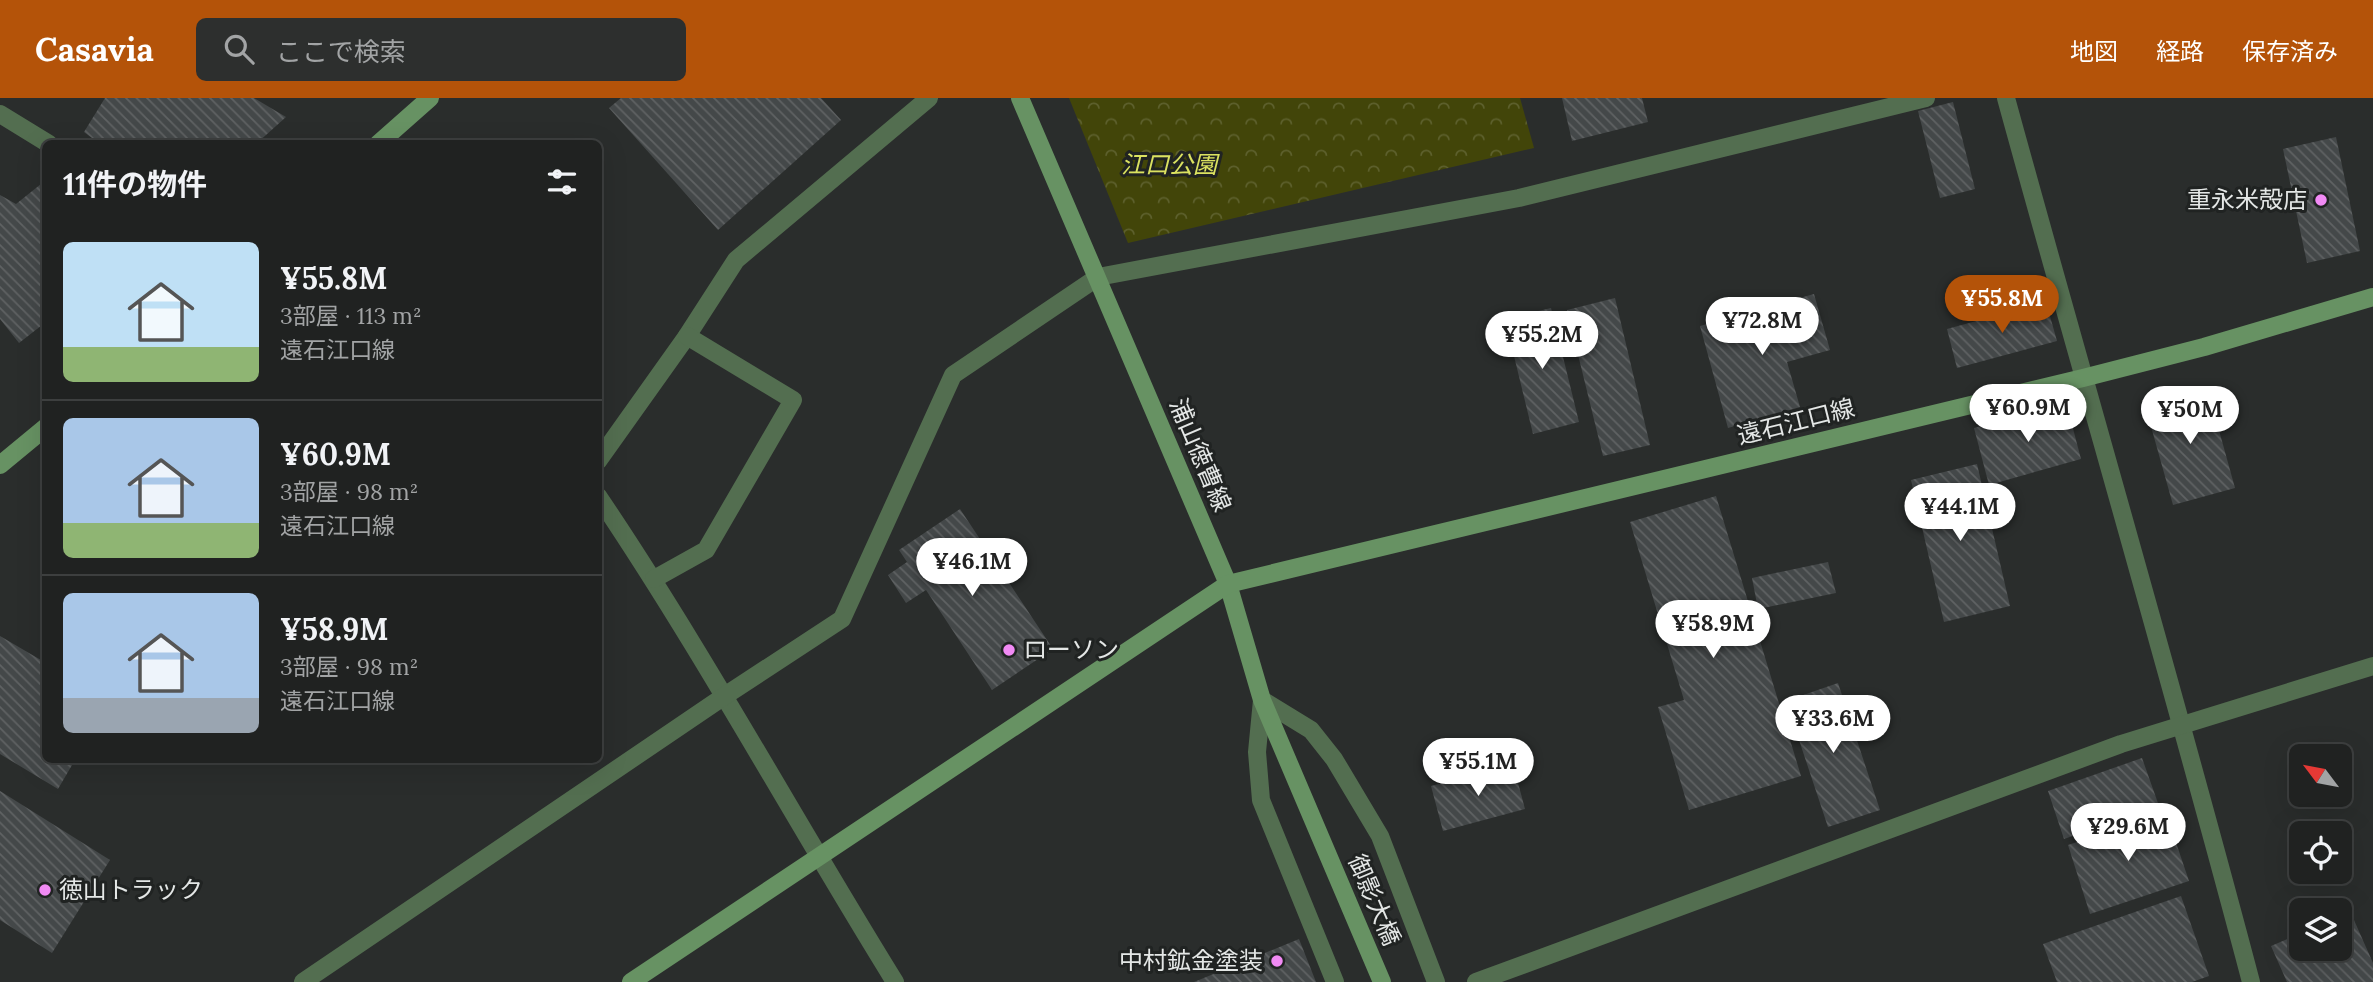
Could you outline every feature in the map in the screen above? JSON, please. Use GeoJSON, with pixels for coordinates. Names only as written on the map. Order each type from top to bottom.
{"type":"FeatureCollection","features":[{"type":"Feature","properties":{"kind":"street"},"geometry":{"type":"LineString","coordinates":[[383,140],[430,98]]}},
{"type":"Feature","properties":{"kind":"street"},"geometry":{"type":"LineString","coordinates":[[602,455],[687,336],[736,260],[929,98]]}},
{"type":"Feature","properties":{"kind":"street","name":"浦山徳曹線"},"geometry":{"type":"LineString","coordinates":[[1020,98],[1228,584],[1262,700],[1321,836]]}},
{"type":"Feature","properties":{"kind":"street"},"geometry":{"type":"LineString","coordinates":[[303,982],[842,619],[953,375],[1098,277],[1519,198],[1926,98]]}},
{"type":"Feature","properties":{"kind":"street"},"geometry":{"type":"LineString","coordinates":[[2006,98],[2183,726],[2251,982]]}},
{"type":"Feature","properties":{"kind":"street"},"geometry":{"type":"LineString","coordinates":[[0,114],[42,140]]}},
{"type":"Feature","properties":{"kind":"street","name":"遠石江口線"},"geometry":{"type":"LineString","coordinates":[[1228,584],[2083,378],[2204,347],[2373,297]]}},
{"type":"Feature","properties":{"kind":"street"},"geometry":{"type":"LineString","coordinates":[[654,579],[706,550],[793,400],[687,336]]}},
{"type":"Feature","properties":{"kind":"street"},"geometry":{"type":"LineString","coordinates":[[0,465],[42,430]]}},
{"type":"Feature","properties":{"kind":"street"},"geometry":{"type":"LineString","coordinates":[[602,502],[654,579],[894,982]]}},
{"type":"Feature","properties":{"kind":"street"},"geometry":{"type":"LineString","coordinates":[[631,982],[1228,584]]}},
{"type":"Feature","properties":{"kind":"street"},"geometry":{"type":"LineString","coordinates":[[1476,982],[2121,744],[2373,666]]}},
{"type":"Feature","properties":{"kind":"street"},"geometry":{"type":"LineString","coordinates":[[1335,982],[1261,800],[1257,752],[1262,700],[1311,730],[1334,759],[1380,836],[1436,982]]}},
{"type":"Feature","properties":{"kind":"street","name":"御影大橋"},"geometry":{"type":"LineString","coordinates":[[1321,836],[1382,982]]}},
{"type":"Feature","properties":{"kind":"green space","name":"江口公園"},"geometry":{"type":"Polygon","coordinates":[[[1069,98],[1520,98],[1534,148],[1128,243],[1069,98]]]}},
{"type":"Feature","properties":{"kind":"building"},"geometry":{"type":"Polygon","coordinates":[[[105,98],[254,98],[286,117],[260,140],[95,140],[84,132],[105,98]]]}},
{"type":"Feature","properties":{"kind":"building"},"geometry":{"type":"Polygon","coordinates":[[[621,98],[821,98],[841,120],[718,230],[609,108],[621,98]]]}},
{"type":"Feature","properties":{"kind":"building"},"geometry":{"type":"Polygon","coordinates":[[[1562,98],[1642,98],[1648,122],[1572,141],[1562,98]]]}},
{"type":"Feature","properties":{"kind":"building"},"geometry":{"type":"Polygon","coordinates":[[[1953,102],[1975,189],[1940,198],[1918,111],[1953,102]]]}},
{"type":"Feature","properties":{"kind":"building","name":"重永米殻店"},"geometry":{"type":"Polygon","coordinates":[[[2336,137],[2360,251],[2307,263],[2283,149],[2336,137]]]}},
{"type":"Feature","properties":{"kind":"building"},"geometry":{"type":"Polygon","coordinates":[[[42,183],[42,325],[19,343],[0,319],[0,195],[16,204],[42,183]]]}},
{"type":"Feature","properties":{"kind":"building"},"geometry":{"type":"Polygon","coordinates":[[[1814,294],[1830,350],[1787,362],[1800,407],[1728,428],[1700,326],[1814,294]]]}},
{"type":"Feature","properties":{"kind":"building"},"geometry":{"type":"Polygon","coordinates":[[[1615,298],[1650,445],[1603,456],[1567,310],[1615,298]]]}},
{"type":"Feature","properties":{"kind":"building"},"geometry":{"type":"Polygon","coordinates":[[[2046,302],[2057,341],[1957,368],[1947,329],[2046,302]]]}},
{"type":"Feature","properties":{"kind":"building"},"geometry":{"type":"Polygon","coordinates":[[[1551,308],[1579,422],[1533,434],[1505,319],[1551,308]]]}},
{"type":"Feature","properties":{"kind":"building"},"geometry":{"type":"Polygon","coordinates":[[[2207,387],[2235,488],[2173,505],[2145,405],[2207,387]]]}},
{"type":"Feature","properties":{"kind":"building"},"geometry":{"type":"Polygon","coordinates":[[[2066,402],[2081,459],[1989,485],[1974,428],[2066,402]]]}},
{"type":"Feature","properties":{"kind":"building"},"geometry":{"type":"Polygon","coordinates":[[[1977,464],[2010,606],[1944,622],[1911,480],[1977,464]]]}},
{"type":"Feature","properties":{"kind":"building"},"geometry":{"type":"Polygon","coordinates":[[[1716,496],[1801,776],[1689,810],[1658,707],[1684,700],[1630,522],[1716,496]]]}},
{"type":"Feature","properties":{"kind":"building"},"geometry":{"type":"Polygon","coordinates":[[[960,509],[1053,649],[992,690],[926,590],[906,603],[888,575],[907,562],[899,550],[960,509]]]}},
{"type":"Feature","properties":{"kind":"building"},"geometry":{"type":"Polygon","coordinates":[[[1828,562],[1836,593],[1758,609],[1752,578],[1828,562]]]}},
{"type":"Feature","properties":{"kind":"building"},"geometry":{"type":"Polygon","coordinates":[[[0,636],[42,661],[42,763],[73,763],[58,789],[0,754],[0,636]]]}},
{"type":"Feature","properties":{"kind":"building"},"geometry":{"type":"Polygon","coordinates":[[[1838,683],[1880,810],[1828,827],[1786,701],[1838,683]]]}},
{"type":"Feature","properties":{"kind":"building"},"geometry":{"type":"Polygon","coordinates":[[[2142,758],[2159,806],[2064,839],[2048,791],[2142,758]]]}},
{"type":"Feature","properties":{"kind":"building"},"geometry":{"type":"Polygon","coordinates":[[[1513,764],[1525,809],[1443,831],[1431,786],[1513,764]]]}},
{"type":"Feature","properties":{"kind":"building","name":"徳山トラック"},"geometry":{"type":"Polygon","coordinates":[[[0,791],[110,860],[52,953],[0,920],[0,791]]]}},
{"type":"Feature","properties":{"kind":"building"},"geometry":{"type":"Polygon","coordinates":[[[2166,813],[2189,881],[2090,914],[2068,845],[2166,813]]]}},
{"type":"Feature","properties":{"kind":"building"},"geometry":{"type":"Polygon","coordinates":[[[2181,896],[2209,976],[2192,982],[2057,982],[2043,944],[2181,896]]]}},
{"type":"Feature","properties":{"kind":"building"},"geometry":{"type":"Polygon","coordinates":[[[2352,916],[2373,963],[2373,982],[2287,982],[2271,946],[2289,938],[2289,961],[2352,961],[2352,916]]]}},
{"type":"Feature","properties":{"kind":"building","name":"中村鉱金塗装"},"geometry":{"type":"Polygon","coordinates":[[[1299,939],[1316,982],[1194,982],[1299,939]]]}},
{"type":"Feature","properties":{"kind":"place","name":"重永米殻店"},"geometry":{"type":"Point","coordinates":[2321,200]}},
{"type":"Feature","properties":{"kind":"place","name":"ローソン"},"geometry":{"type":"Point","coordinates":[1009,650]}},
{"type":"Feature","properties":{"kind":"place","name":"徳山トラック"},"geometry":{"type":"Point","coordinates":[45,890]}},
{"type":"Feature","properties":{"kind":"place","name":"中村鉱金塗装"},"geometry":{"type":"Point","coordinates":[1277,961]}}]}
